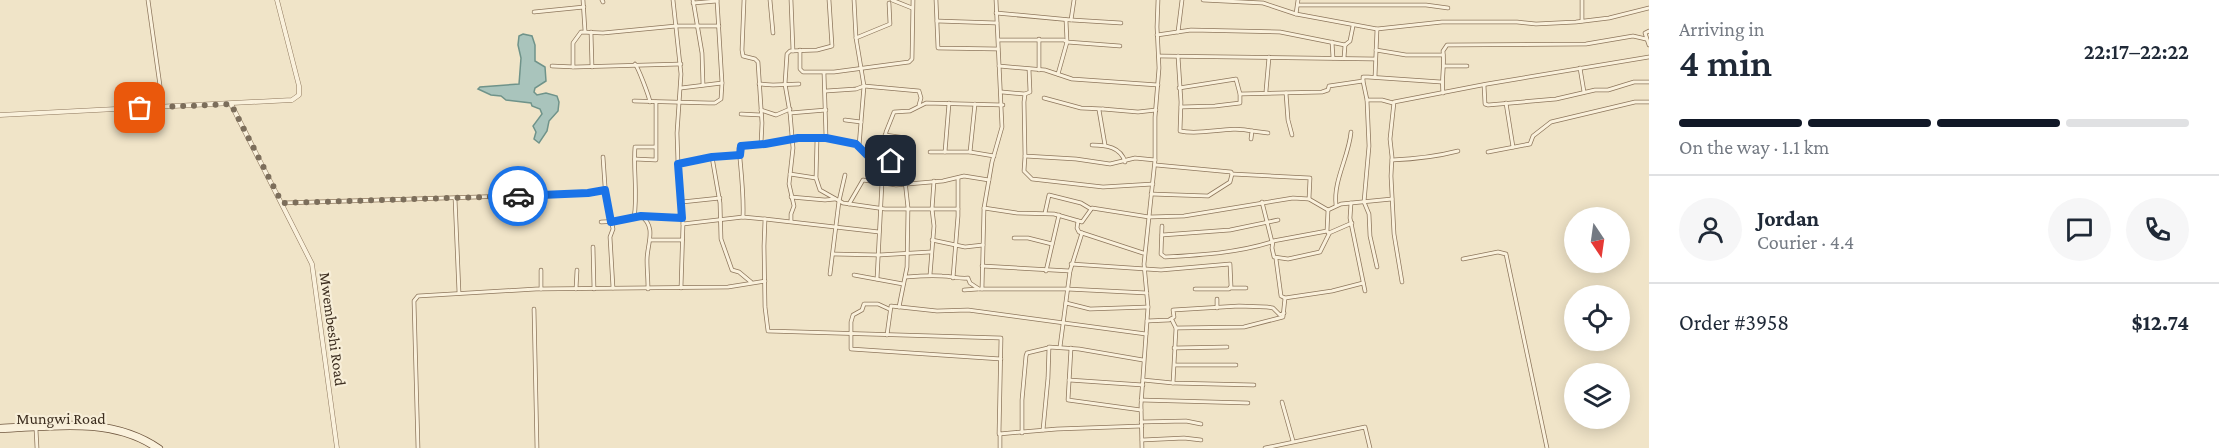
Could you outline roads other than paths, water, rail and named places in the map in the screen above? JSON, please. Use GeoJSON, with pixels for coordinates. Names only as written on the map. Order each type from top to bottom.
{"type":"FeatureCollection","features":[{"type":"Feature","properties":{"kind":"main road","name":"Mungwi Road"},"geometry":{"type":"LineString","coordinates":[[91,426],[129,435],[155,448]]}},
{"type":"Feature","properties":{"kind":"main road","name":"Mungwi Road"},"geometry":{"type":"LineString","coordinates":[[0,428],[91,426],[126,430],[160,448]]}},
{"type":"Feature","properties":{"kind":"street"},"geometry":{"type":"LineString","coordinates":[[148,0],[163,107]]}},
{"type":"Feature","properties":{"kind":"street"},"geometry":{"type":"LineString","coordinates":[[0,115],[292,100],[299,95],[299,86],[277,0]]}},
{"type":"Feature","properties":{"kind":"street"},"geometry":{"type":"LineString","coordinates":[[583,0],[585,31]]}},
{"type":"Feature","properties":{"kind":"street"},"geometry":{"type":"LineString","coordinates":[[673,0],[681,64],[677,133],[683,224],[681,288]]}},
{"type":"Feature","properties":{"kind":"street"},"geometry":{"type":"LineString","coordinates":[[744,0],[743,56],[758,62],[761,144]]}},
{"type":"Feature","properties":{"kind":"street"},"geometry":{"type":"LineString","coordinates":[[770,0],[772,33]]}},
{"type":"Feature","properties":{"kind":"street"},"geometry":{"type":"LineString","coordinates":[[791,0],[794,51]]}},
{"type":"Feature","properties":{"kind":"street"},"geometry":{"type":"LineString","coordinates":[[791,221],[794,206],[789,184],[793,138],[785,84],[787,54],[832,46],[829,0]]}},
{"type":"Feature","properties":{"kind":"street"},"geometry":{"type":"LineString","coordinates":[[854,0],[856,38],[864,86],[859,146]]}},
{"type":"Feature","properties":{"kind":"street"},"geometry":{"type":"LineString","coordinates":[[801,50],[801,71],[824,73],[911,61],[913,0]]}},
{"type":"Feature","properties":{"kind":"street"},"geometry":{"type":"LineString","coordinates":[[936,0],[939,49],[998,49]]}},
{"type":"Feature","properties":{"kind":"street"},"geometry":{"type":"LineString","coordinates":[[980,289],[984,208],[994,156],[1001,134],[1002,92],[996,0]]}},
{"type":"Feature","properties":{"kind":"street"},"geometry":{"type":"LineString","coordinates":[[1072,20],[1074,0]]}},
{"type":"Feature","properties":{"kind":"street"},"geometry":{"type":"LineString","coordinates":[[1142,448],[1141,400],[1148,306],[1144,253],[1155,162],[1159,56],[1158,0]]}},
{"type":"Feature","properties":{"kind":"street"},"geometry":{"type":"LineString","coordinates":[[1178,32],[1182,0]]}},
{"type":"Feature","properties":{"kind":"street"},"geometry":{"type":"LineString","coordinates":[[1203,0],[1258,3],[1296,15],[1377,29],[1442,22],[1536,24],[1582,21],[1609,18],[1649,8]]}},
{"type":"Feature","properties":{"kind":"street"},"geometry":{"type":"LineString","coordinates":[[1296,15],[1298,0]]}},
{"type":"Feature","properties":{"kind":"street"},"geometry":{"type":"LineString","coordinates":[[1582,0],[1582,21]]}},
{"type":"Feature","properties":{"kind":"street"},"geometry":{"type":"LineString","coordinates":[[634,101],[715,103],[722,95],[717,1],[693,2],[702,53],[703,85]]}},
{"type":"Feature","properties":{"kind":"street"},"geometry":{"type":"LineString","coordinates":[[856,38],[890,24],[890,2],[912,8]]}},
{"type":"Feature","properties":{"kind":"street"},"geometry":{"type":"LineString","coordinates":[[1298,5],[1426,5],[1448,8]]}},
{"type":"Feature","properties":{"kind":"street"},"geometry":{"type":"LineString","coordinates":[[534,12],[584,7]]}},
{"type":"Feature","properties":{"kind":"street"},"geometry":{"type":"LineString","coordinates":[[996,13],[1121,23]]}},
{"type":"Feature","properties":{"kind":"street"},"geometry":{"type":"LineString","coordinates":[[1058,74],[1067,42],[1066,20]]}},
{"type":"Feature","properties":{"kind":"street"},"geometry":{"type":"LineString","coordinates":[[937,21],[997,23]]}},
{"type":"Feature","properties":{"kind":"street"},"geometry":{"type":"LineString","coordinates":[[573,67],[573,43],[578,33],[585,31],[603,33],[676,26],[718,26]]}},
{"type":"Feature","properties":{"kind":"street"},"geometry":{"type":"LineString","coordinates":[[1344,58],[1345,45],[1350,41],[1353,26]]}},
{"type":"Feature","properties":{"kind":"street"},"geometry":{"type":"LineString","coordinates":[[1375,77],[1377,29]]}},
{"type":"Feature","properties":{"kind":"street"},"geometry":{"type":"LineString","coordinates":[[1158,35],[1191,30],[1280,32],[1345,45]]}},
{"type":"Feature","properties":{"kind":"street"},"geometry":{"type":"LineString","coordinates":[[1649,31],[1645,33],[1649,45]]}},
{"type":"Feature","properties":{"kind":"street"},"geometry":{"type":"LineString","coordinates":[[591,32],[592,67]]}},
{"type":"Feature","properties":{"kind":"street"},"geometry":{"type":"LineString","coordinates":[[1443,93],[1445,46],[1453,44],[1586,44],[1633,36],[1646,39]]}},
{"type":"Feature","properties":{"kind":"street"},"geometry":{"type":"LineString","coordinates":[[1039,39],[1039,70]]}},
{"type":"Feature","properties":{"kind":"street"},"geometry":{"type":"LineString","coordinates":[[999,40],[1064,40],[1120,45]]}},
{"type":"Feature","properties":{"kind":"street"},"geometry":{"type":"LineString","coordinates":[[1332,42],[1333,58]]}},
{"type":"Feature","properties":{"kind":"street"},"geometry":{"type":"LineString","coordinates":[[1376,50],[1406,55],[1443,55]]}},
{"type":"Feature","properties":{"kind":"street"},"geometry":{"type":"LineString","coordinates":[[1159,56],[1375,59]]}},
{"type":"Feature","properties":{"kind":"street"},"geometry":{"type":"LineString","coordinates":[[1178,56],[1181,107],[1179,129],[1182,132],[1220,132],[1237,128],[1268,133]]}},
{"type":"Feature","properties":{"kind":"street"},"geometry":{"type":"LineString","coordinates":[[1268,92],[1266,91],[1269,57]]}},
{"type":"Feature","properties":{"kind":"street"},"geometry":{"type":"LineString","coordinates":[[1393,104],[1396,101],[1649,57]]}},
{"type":"Feature","properties":{"kind":"street"},"geometry":{"type":"LineString","coordinates":[[635,64],[650,102]]}},
{"type":"Feature","properties":{"kind":"street"},"geometry":{"type":"LineString","coordinates":[[552,66],[681,64]]}},
{"type":"Feature","properties":{"kind":"street"},"geometry":{"type":"LineString","coordinates":[[999,66],[1039,70],[1081,80],[1158,85]]}},
{"type":"Feature","properties":{"kind":"street"},"geometry":{"type":"LineString","coordinates":[[1445,66],[1467,66]]}},
{"type":"Feature","properties":{"kind":"street"},"geometry":{"type":"LineString","coordinates":[[1580,68],[1584,93]]}},
{"type":"Feature","properties":{"kind":"street"},"geometry":{"type":"LineString","coordinates":[[1002,92],[1025,94],[1030,92],[1029,69]]}},
{"type":"Feature","properties":{"kind":"street"},"geometry":{"type":"LineString","coordinates":[[824,73],[826,138]]}},
{"type":"Feature","properties":{"kind":"street"},"geometry":{"type":"LineString","coordinates":[[1377,267],[1370,236],[1369,214],[1364,202],[1369,146],[1367,100],[1363,77],[1442,82]]}},
{"type":"Feature","properties":{"kind":"street"},"geometry":{"type":"LineString","coordinates":[[1179,88],[1236,79],[1240,94],[1240,103],[1181,107]]}},
{"type":"Feature","properties":{"kind":"street"},"geometry":{"type":"LineString","coordinates":[[1240,94],[1322,92],[1328,90],[1329,86],[1363,81]]}},
{"type":"Feature","properties":{"kind":"street"},"geometry":{"type":"LineString","coordinates":[[1484,85],[1486,105],[1556,99],[1608,90],[1634,82],[1649,82]]}},
{"type":"Feature","properties":{"kind":"street"},"geometry":{"type":"LineString","coordinates":[[681,88],[722,83]]}},
{"type":"Feature","properties":{"kind":"street"},"geometry":{"type":"LineString","coordinates":[[759,84],[799,84]]}},
{"type":"Feature","properties":{"kind":"street"},"geometry":{"type":"LineString","coordinates":[[826,90],[856,89],[864,86],[919,91],[921,98],[919,105]]}},
{"type":"Feature","properties":{"kind":"street"},"geometry":{"type":"LineString","coordinates":[[1286,93],[1288,120],[1292,135]]}},
{"type":"Feature","properties":{"kind":"street"},"geometry":{"type":"LineString","coordinates":[[1025,94],[1024,171],[1032,179],[1103,187],[1153,184]]}},
{"type":"Feature","properties":{"kind":"street"},"geometry":{"type":"LineString","coordinates":[[1044,98],[1081,108],[1138,112],[1156,110]]}},
{"type":"Feature","properties":{"kind":"street"},"geometry":{"type":"LineString","coordinates":[[1367,100],[1382,100],[1393,104]]}},
{"type":"Feature","properties":{"kind":"street"},"geometry":{"type":"LineString","coordinates":[[634,159],[656,160],[656,102]]}},
{"type":"Feature","properties":{"kind":"street"},"geometry":{"type":"LineString","coordinates":[[882,160],[885,135],[893,113],[910,111],[919,105],[931,102],[1002,105]]}},
{"type":"Feature","properties":{"kind":"street"},"geometry":{"type":"LineString","coordinates":[[1488,152],[1530,144],[1533,136],[1551,122],[1635,102],[1649,102]]}},
{"type":"Feature","properties":{"kind":"street"},"geometry":{"type":"LineString","coordinates":[[945,152],[949,103]]}},
{"type":"Feature","properties":{"kind":"street"},"geometry":{"type":"LineString","coordinates":[[1506,103],[1513,147]]}},
{"type":"Feature","properties":{"kind":"street","name":"Mwembeshi Road"},"geometry":{"type":"LineString","coordinates":[[231,104],[310,258],[314,271],[338,448]]}},
{"type":"Feature","properties":{"kind":"street"},"geometry":{"type":"LineString","coordinates":[[970,152],[975,104]]}},
{"type":"Feature","properties":{"kind":"street"},"geometry":{"type":"LineString","coordinates":[[1393,104],[1390,139],[1392,199],[1394,234],[1402,282]]}},
{"type":"Feature","properties":{"kind":"street"},"geometry":{"type":"LineString","coordinates":[[1102,109],[1105,145]]}},
{"type":"Feature","properties":{"kind":"street"},"geometry":{"type":"LineString","coordinates":[[741,114],[761,112],[776,115],[790,111],[826,110]]}},
{"type":"Feature","properties":{"kind":"street"},"geometry":{"type":"LineString","coordinates":[[844,120],[861,122]]}},
{"type":"Feature","properties":{"kind":"street"},"geometry":{"type":"LineString","coordinates":[[1251,139],[1252,131]]}},
{"type":"Feature","properties":{"kind":"street"},"geometry":{"type":"LineString","coordinates":[[1336,205],[1336,190],[1351,132]]}},
{"type":"Feature","properties":{"kind":"street"},"geometry":{"type":"LineString","coordinates":[[885,135],[906,138]]}},
{"type":"Feature","properties":{"kind":"street"},"geometry":{"type":"LineString","coordinates":[[743,217],[744,197],[741,182],[740,146],[793,138],[826,138],[859,146],[867,157],[903,162],[908,208],[906,277],[899,307]]}},
{"type":"Feature","properties":{"kind":"street"},"geometry":{"type":"LineString","coordinates":[[818,138],[816,178],[820,190],[837,200],[881,208],[958,210]]}},
{"type":"Feature","properties":{"kind":"street"},"geometry":{"type":"LineString","coordinates":[[1092,145],[1105,145],[1120,152],[1125,162]]}},
{"type":"Feature","properties":{"kind":"street"},"geometry":{"type":"LineString","coordinates":[[634,218],[636,146],[655,147]]}},
{"type":"Feature","properties":{"kind":"street"},"geometry":{"type":"LineString","coordinates":[[1392,160],[1437,156],[1458,150]]}},
{"type":"Feature","properties":{"kind":"street"},"geometry":{"type":"LineString","coordinates":[[930,152],[970,152],[994,156]]}},
{"type":"Feature","properties":{"kind":"street"},"geometry":{"type":"LineString","coordinates":[[678,164],[712,157],[740,155]]}},
{"type":"Feature","properties":{"kind":"street"},"geometry":{"type":"LineString","coordinates":[[1025,156],[1110,164],[1135,158],[1231,172],[1232,174],[1310,178],[1309,199]]}},
{"type":"Feature","properties":{"kind":"street"},"geometry":{"type":"LineString","coordinates":[[603,157],[605,190],[613,229],[610,237],[613,289]]}},
{"type":"Feature","properties":{"kind":"street"},"geometry":{"type":"LineString","coordinates":[[712,157],[720,198],[721,239],[732,270],[739,272],[752,283]]}},
{"type":"Feature","properties":{"kind":"street"},"geometry":{"type":"LineString","coordinates":[[790,174],[816,178]]}},
{"type":"Feature","properties":{"kind":"street"},"geometry":{"type":"LineString","coordinates":[[1151,194],[1208,196],[1230,182],[1232,174]]}},
{"type":"Feature","properties":{"kind":"street"},"geometry":{"type":"LineString","coordinates":[[831,274],[837,226],[837,200],[845,175]]}},
{"type":"Feature","properties":{"kind":"street"},"geometry":{"type":"LineString","coordinates":[[849,204],[861,181],[867,179],[906,184],[964,176],[989,180]]}},
{"type":"Feature","properties":{"kind":"street"},"geometry":{"type":"LineString","coordinates":[[953,278],[958,178]]}},
{"type":"Feature","properties":{"kind":"street"},"geometry":{"type":"LineString","coordinates":[[930,275],[930,252],[934,226],[934,181]]}},
{"type":"Feature","properties":{"kind":"street"},"geometry":{"type":"LineString","coordinates":[[877,279],[882,182]]}},
{"type":"Feature","properties":{"kind":"street"},"geometry":{"type":"LineString","coordinates":[[282,203],[588,193],[605,190]]}},
{"type":"Feature","properties":{"kind":"street"},"geometry":{"type":"LineString","coordinates":[[1045,213],[1049,195],[1081,203],[1091,209],[1149,217],[1196,215],[1293,198],[1309,199],[1328,210]]}},
{"type":"Feature","properties":{"kind":"street"},"geometry":{"type":"LineString","coordinates":[[791,197],[837,200]]}},
{"type":"Feature","properties":{"kind":"street"},"geometry":{"type":"LineString","coordinates":[[456,198],[459,293]]}},
{"type":"Feature","properties":{"kind":"street"},"geometry":{"type":"LineString","coordinates":[[682,202],[720,198]]}},
{"type":"Feature","properties":{"kind":"street"},"geometry":{"type":"LineString","coordinates":[[1328,210],[1336,205],[1392,199]]}},
{"type":"Feature","properties":{"kind":"street"},"geometry":{"type":"LineString","coordinates":[[1262,202],[1273,255],[1276,259],[1281,296],[1285,298],[1332,291],[1363,283]]}},
{"type":"Feature","properties":{"kind":"street"},"geometry":{"type":"LineString","coordinates":[[1351,203],[1352,223],[1365,291]]}},
{"type":"Feature","properties":{"kind":"street"},"geometry":{"type":"LineString","coordinates":[[984,208],[1017,213],[1045,213],[1078,221],[1083,221],[1091,209]]}},
{"type":"Feature","properties":{"kind":"street"},"geometry":{"type":"LineString","coordinates":[[1276,259],[1288,259],[1320,252],[1328,232],[1328,210]]}},
{"type":"Feature","properties":{"kind":"street"},"geometry":{"type":"LineString","coordinates":[[1047,271],[1059,215]]}},
{"type":"Feature","properties":{"kind":"street"},"geometry":{"type":"LineString","coordinates":[[642,217],[650,227],[647,261],[648,289]]}},
{"type":"Feature","properties":{"kind":"street"},"geometry":{"type":"LineString","coordinates":[[601,222],[642,217],[682,218]]}},
{"type":"Feature","properties":{"kind":"street"},"geometry":{"type":"LineString","coordinates":[[683,224],[693,221],[743,217],[879,232]]}},
{"type":"Feature","properties":{"kind":"street"},"geometry":{"type":"LineString","coordinates":[[765,219],[765,307],[768,331],[999,337],[1001,341],[1000,448]]}},
{"type":"Feature","properties":{"kind":"street"},"geometry":{"type":"LineString","coordinates":[[1162,235],[1230,230],[1278,220]]}},
{"type":"Feature","properties":{"kind":"street"},"geometry":{"type":"LineString","coordinates":[[1078,221],[1077,230],[1082,233],[1144,253]]}},
{"type":"Feature","properties":{"kind":"street"},"geometry":{"type":"LineString","coordinates":[[1162,226],[1161,254],[1165,257],[1251,249],[1272,242],[1328,232],[1352,223]]}},
{"type":"Feature","properties":{"kind":"street"},"geometry":{"type":"LineString","coordinates":[[1060,347],[1071,264],[1082,233]]}},
{"type":"Feature","properties":{"kind":"street"},"geometry":{"type":"LineString","coordinates":[[1014,238],[1028,238],[1052,244]]}},
{"type":"Feature","properties":{"kind":"street"},"geometry":{"type":"LineString","coordinates":[[650,240],[681,240]]}},
{"type":"Feature","properties":{"kind":"street"},"geometry":{"type":"LineString","coordinates":[[932,240],[965,247],[982,245]]}},
{"type":"Feature","properties":{"kind":"street"},"geometry":{"type":"LineString","coordinates":[[593,247],[594,289]]}},
{"type":"Feature","properties":{"kind":"street"},"geometry":{"type":"LineString","coordinates":[[833,254],[879,255],[930,252]]}},
{"type":"Feature","properties":{"kind":"street"},"geometry":{"type":"LineString","coordinates":[[1463,259],[1498,252],[1506,254],[1547,448]]}},
{"type":"Feature","properties":{"kind":"street"},"geometry":{"type":"LineString","coordinates":[[1071,264],[1144,270],[1179,269],[1229,263],[1230,288]]}},
{"type":"Feature","properties":{"kind":"street"},"geometry":{"type":"LineString","coordinates":[[981,266],[1070,271]]}},
{"type":"Feature","properties":{"kind":"street"},"geometry":{"type":"LineString","coordinates":[[541,270],[541,289]]}},
{"type":"Feature","properties":{"kind":"street"},"geometry":{"type":"LineString","coordinates":[[576,289],[577,270]]}},
{"type":"Feature","properties":{"kind":"street"},"geometry":{"type":"LineString","coordinates":[[854,275],[903,284]]}},
{"type":"Feature","properties":{"kind":"street"},"geometry":{"type":"LineString","coordinates":[[906,277],[930,275],[968,278],[980,289]]}},
{"type":"Feature","properties":{"kind":"street"},"geometry":{"type":"LineString","coordinates":[[418,448],[414,301],[417,296],[541,289],[736,286],[765,281]]}},
{"type":"Feature","properties":{"kind":"street"},"geometry":{"type":"LineString","coordinates":[[1196,289],[1246,288]]}},
{"type":"Feature","properties":{"kind":"street"},"geometry":{"type":"LineString","coordinates":[[964,290],[1146,293]]}},
{"type":"Feature","properties":{"kind":"street"},"geometry":{"type":"LineString","coordinates":[[1176,328],[1244,327],[1283,317],[1285,298]]}},
{"type":"Feature","properties":{"kind":"street"},"geometry":{"type":"LineString","coordinates":[[1217,299],[1217,308]]}},
{"type":"Feature","properties":{"kind":"street"},"geometry":{"type":"LineString","coordinates":[[1066,303],[1090,309],[1148,306]]}},
{"type":"Feature","properties":{"kind":"street"},"geometry":{"type":"LineString","coordinates":[[889,309],[878,304],[864,304],[862,310],[853,315],[850,334],[851,349],[1001,359]]}},
{"type":"Feature","properties":{"kind":"street"},"geometry":{"type":"LineString","coordinates":[[889,309],[891,306],[929,311],[968,310],[1146,334]]}},
{"type":"Feature","properties":{"kind":"street"},"geometry":{"type":"LineString","coordinates":[[1173,383],[1176,328],[1172,319],[1173,310],[1267,307],[1273,308],[1280,315],[1284,314]]}},
{"type":"Feature","properties":{"kind":"street"},"geometry":{"type":"LineString","coordinates":[[534,309],[537,448]]}},
{"type":"Feature","properties":{"kind":"street"},"geometry":{"type":"LineString","coordinates":[[887,335],[889,309]]}},
{"type":"Feature","properties":{"kind":"street"},"geometry":{"type":"LineString","coordinates":[[1147,321],[1172,319]]}},
{"type":"Feature","properties":{"kind":"street"},"geometry":{"type":"LineString","coordinates":[[1022,433],[1027,353],[1060,347],[1143,360]]}},
{"type":"Feature","properties":{"kind":"street"},"geometry":{"type":"LineString","coordinates":[[1174,348],[1227,347]]}},
{"type":"Feature","properties":{"kind":"street"},"geometry":{"type":"LineString","coordinates":[[1043,430],[1048,378],[1048,348]]}},
{"type":"Feature","properties":{"kind":"street"},"geometry":{"type":"LineString","coordinates":[[1071,348],[1067,396],[1070,400],[1141,410]]}},
{"type":"Feature","properties":{"kind":"street"},"geometry":{"type":"LineString","coordinates":[[1174,365],[1236,365]]}},
{"type":"Feature","properties":{"kind":"street"},"geometry":{"type":"LineString","coordinates":[[1069,380],[1254,385]]}},
{"type":"Feature","properties":{"kind":"street"},"geometry":{"type":"LineString","coordinates":[[1141,400],[1248,403]]}},
{"type":"Feature","properties":{"kind":"street"},"geometry":{"type":"LineString","coordinates":[[1282,402],[1293,441]]}},
{"type":"Feature","properties":{"kind":"street"},"geometry":{"type":"LineString","coordinates":[[1000,435],[1186,421],[1201,424]]}},
{"type":"Feature","properties":{"kind":"street"},"geometry":{"type":"LineString","coordinates":[[36,427],[37,448]]}},
{"type":"Feature","properties":{"kind":"street"},"geometry":{"type":"LineString","coordinates":[[1265,448],[1365,427],[1370,448]]}},
{"type":"Feature","properties":{"kind":"street"},"geometry":{"type":"LineString","coordinates":[[1142,440],[1184,438],[1201,440]]}},
{"type":"Feature","properties":{"kind":"water"},"geometry":{"type":"Polygon","coordinates":[[[523,34],[532,36],[535,45],[535,61],[545,67],[546,81],[535,88],[534,92],[537,95],[546,93],[557,96],[559,102],[558,111],[549,121],[547,131],[539,143],[534,139],[536,132],[533,126],[542,114],[540,109],[532,106],[531,103],[506,100],[501,96],[491,95],[478,89],[519,84],[521,58],[518,45],[519,36],[523,34]]]}}]}
